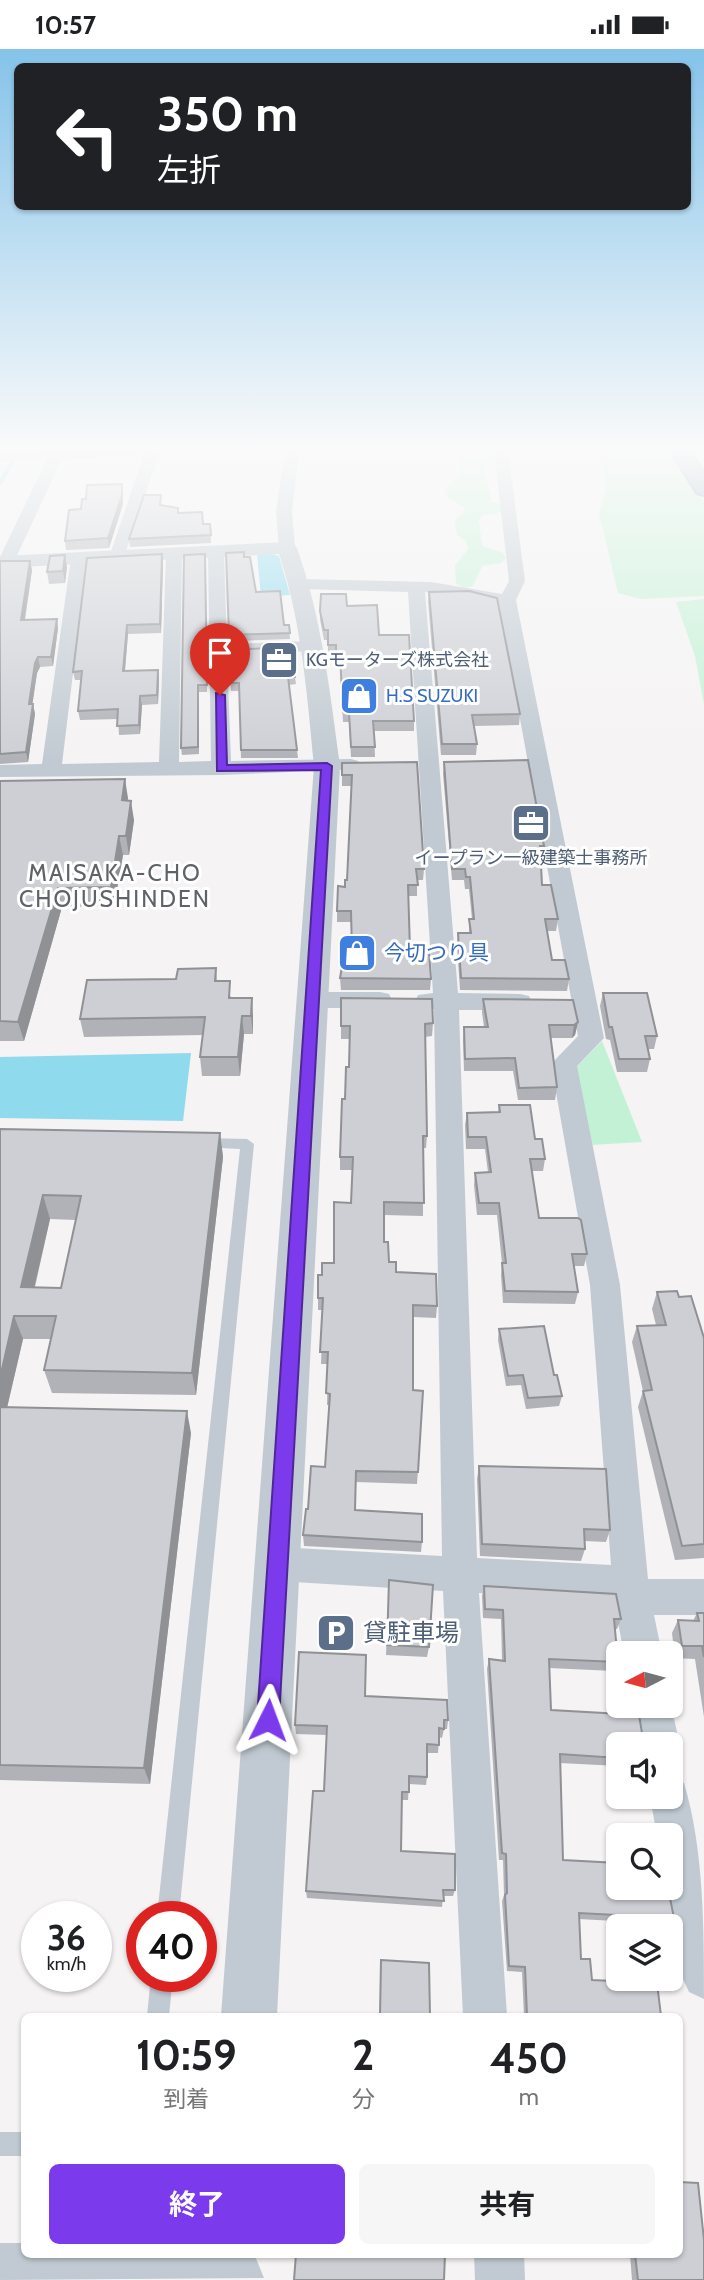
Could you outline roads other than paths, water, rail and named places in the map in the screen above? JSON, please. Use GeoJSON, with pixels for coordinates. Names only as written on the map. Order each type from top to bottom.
{"type":"FeatureCollection","features":[{"type":"Feature","properties":{"kind":"street"},"geometry":{"type":"LineString","coordinates":[[3,562],[153,555]]}},
{"type":"Feature","properties":{"kind":"street"},"geometry":{"type":"LineString","coordinates":[[169,769],[174,555]]}},
{"type":"Feature","properties":{"kind":"street"},"geometry":{"type":"LineString","coordinates":[[216,555],[221,768]]}},
{"type":"Feature","properties":{"kind":"street"},"geometry":{"type":"LineString","coordinates":[[249,2013],[327,766],[312,646],[301,584],[290,555]]}},
{"type":"Feature","properties":{"kind":"street"},"geometry":{"type":"LineString","coordinates":[[514,555],[517,581],[507,600],[531,763],[590,1038],[564,1064],[605,1285],[632,1590],[641,1641]]}},
{"type":"Feature","properties":{"kind":"street"},"geometry":{"type":"LineString","coordinates":[[51,770],[79,558]]}},
{"type":"Feature","properties":{"kind":"street"},"geometry":{"type":"LineString","coordinates":[[301,584],[416,586],[507,600]]}},
{"type":"Feature","properties":{"kind":"street"},"geometry":{"type":"LineString","coordinates":[[416,586],[425,764],[446,1001],[460,1574],[485,2013]]}},
{"type":"Feature","properties":{"kind":"street"},"geometry":{"type":"LineString","coordinates":[[219,650],[312,646]]}},
{"type":"Feature","properties":{"kind":"street"},"geometry":{"type":"LineString","coordinates":[[0,771],[366,765]]}},
{"type":"Feature","properties":{"kind":"street"},"geometry":{"type":"LineString","coordinates":[[312,1000],[584,1002]]}},
{"type":"Feature","properties":{"kind":"street"},"geometry":{"type":"LineString","coordinates":[[277,1564],[460,1574],[704,1597]]}},
{"type":"Feature","properties":{"kind":"street"},"geometry":{"type":"LineString","coordinates":[[672,1809],[704,1977]]}},
{"type":"Feature","properties":{"kind":"street"},"geometry":{"type":"LineString","coordinates":[[499,2258],[500,2280]]}},
{"type":"Feature","properties":{"kind":"street"},"geometry":{"type":"LineString","coordinates":[[0,2274],[234,2271]]}},
{"type":"Feature","properties":{"kind":"lane"},"geometry":{"type":"LineString","coordinates":[[170,1901],[247,1144],[192,1143]]}},
{"type":"Feature","properties":{"kind":"lane"},"geometry":{"type":"LineString","coordinates":[[158,2013],[160,1992]]}},
{"type":"Feature","properties":{"kind":"lane"},"geometry":{"type":"LineString","coordinates":[[0,2144],[21,2144]]}},
{"type":"Feature","properties":{"kind":"water"},"geometry":{"type":"Polygon","coordinates":[[[257,555],[279,556],[290,595],[261,597],[257,555]]]}},
{"type":"Feature","properties":{"kind":"water"},"geometry":{"type":"Polygon","coordinates":[[[191,1053],[183,1121],[0,1118],[0,1057],[191,1053]]]}},
{"type":"Feature","properties":{"kind":"place","name":"KGモーターズ株式会社"},"geometry":{"type":"Point","coordinates":[279,660]}},
{"type":"Feature","properties":{"kind":"place","name":"H.S SUZUKI"},"geometry":{"type":"Point","coordinates":[359,696]}},
{"type":"Feature","properties":{"kind":"place","name":"イープラン一級建築士事務所"},"geometry":{"type":"Point","coordinates":[531,823]}},
{"type":"Feature","properties":{"kind":"place","name":"今切つり具"},"geometry":{"type":"Point","coordinates":[357,953]}},
{"type":"Feature","properties":{"kind":"place","name":"貸駐車場"},"geometry":{"type":"Point","coordinates":[336,1633]}},
{"type":"Feature","properties":{"kind":"district","name":"MAISAKA-CHO CHOJUSHINDEN"},"geometry":{"type":"Point","coordinates":[115,886]}}]}
